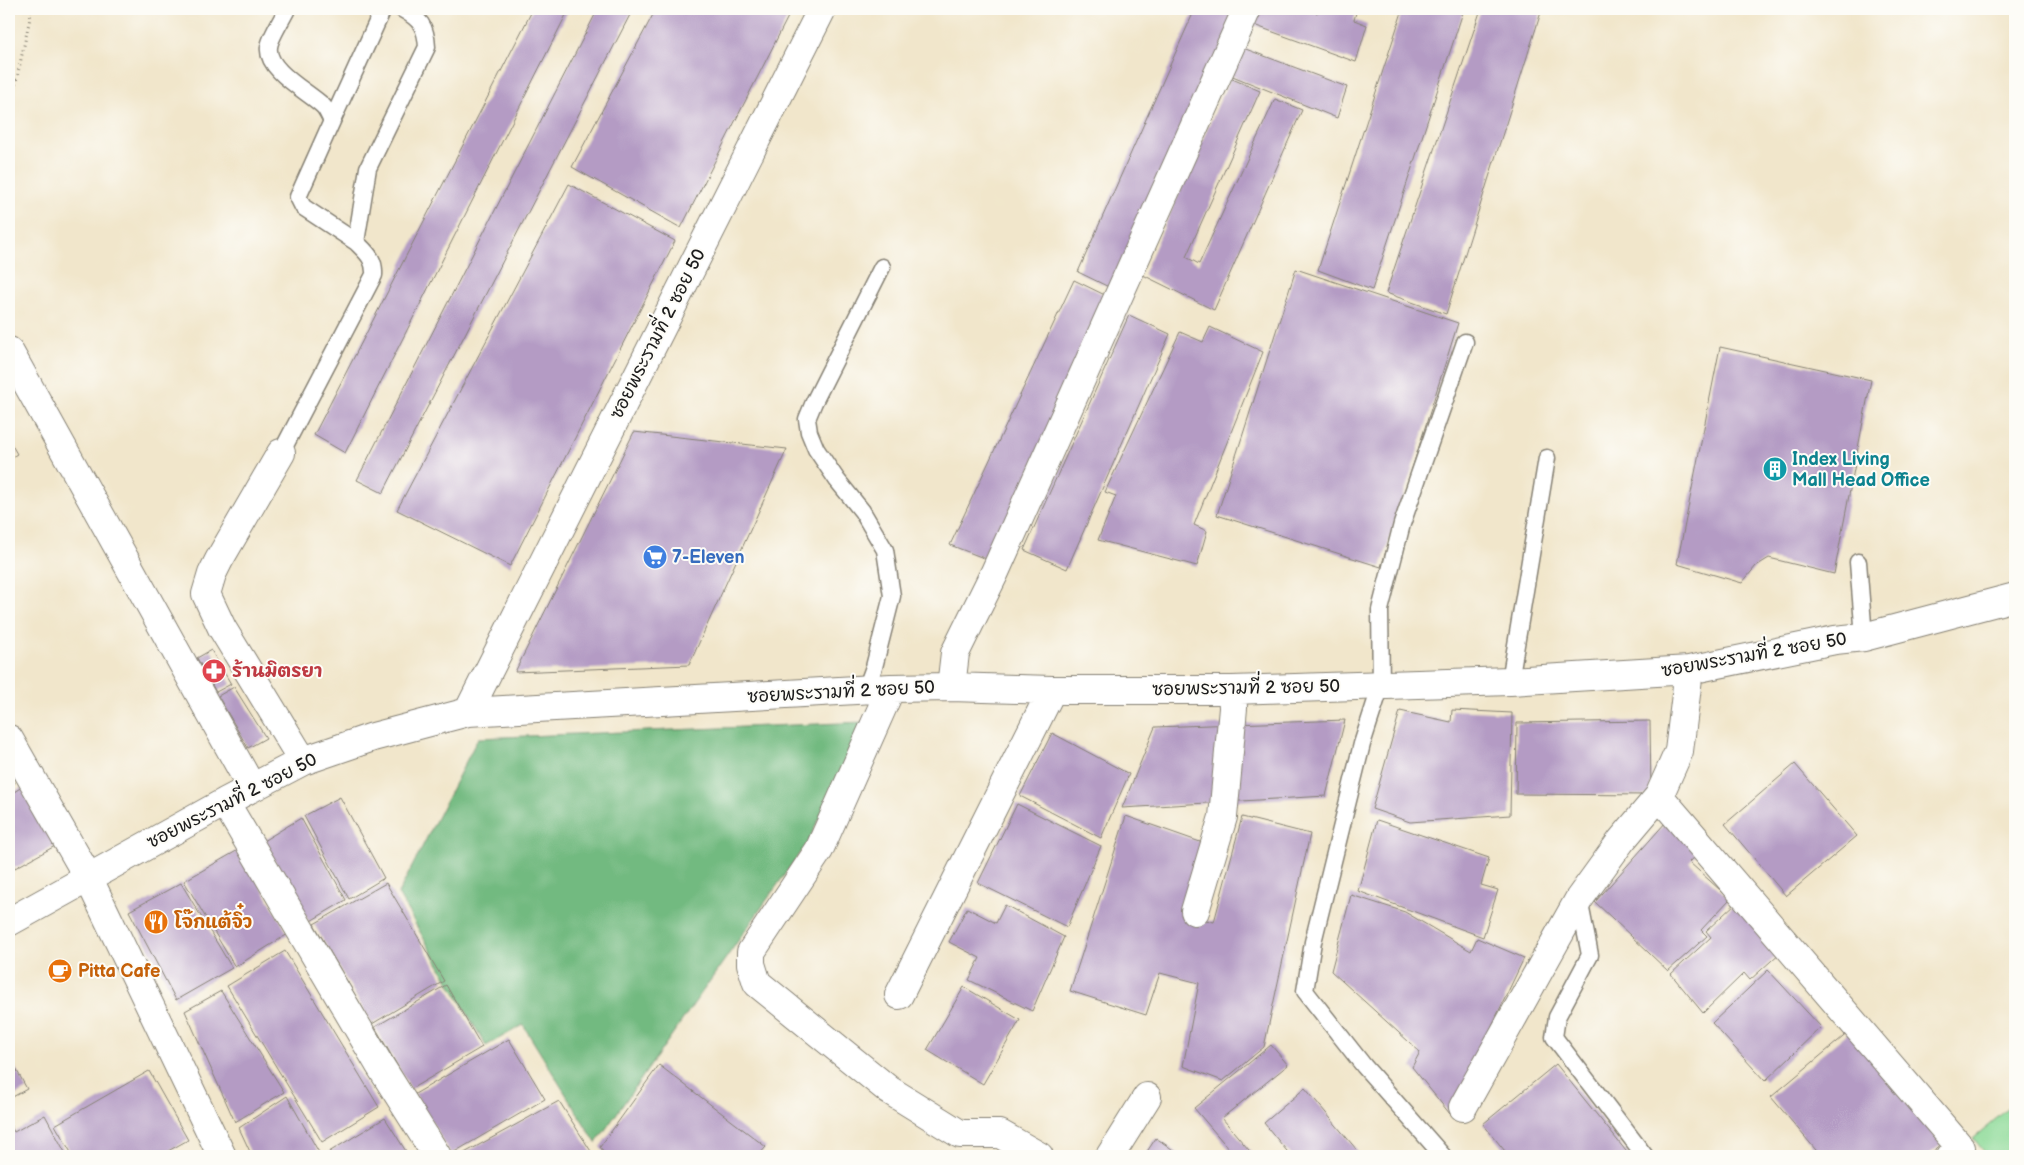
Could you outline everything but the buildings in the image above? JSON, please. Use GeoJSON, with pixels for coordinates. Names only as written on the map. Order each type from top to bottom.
{"type":"FeatureCollection","features":[{"type":"Feature","properties":{"kind":"street","name":"ซอยพระรามที่ 2 ซอย 50"},"geometry":{"type":"LineString","coordinates":[[468,712],[822,9]]}},
{"type":"Feature","properties":{"kind":"street"},"geometry":{"type":"LineString","coordinates":[[951,687],[955,653],[995,572],[1247,9]]}},
{"type":"Feature","properties":{"kind":"street"},"geometry":{"type":"LineString","coordinates":[[9,351],[252,788]]}},
{"type":"Feature","properties":{"kind":"street"},"geometry":{"type":"LineString","coordinates":[[281,453],[218,560],[206,594],[222,628],[303,761]]}},
{"type":"Feature","properties":{"kind":"street","name":"ซอยพระรามที่ 2 ซอย 50"},"geometry":{"type":"LineString","coordinates":[[9,922],[88,877],[303,761],[373,737],[468,712],[878,689],[951,687],[1052,690],[1232,690],[1510,681],[1689,670],[1835,640],[1864,637],[2015,597]]}},
{"type":"Feature","properties":{"kind":"street"},"geometry":{"type":"LineString","coordinates":[[1463,1107],[1580,899],[1621,841],[1658,796],[1679,751],[1689,670]]}},
{"type":"Feature","properties":{"kind":"street"},"geometry":{"type":"LineString","coordinates":[[878,689],[819,850],[751,952],[751,964],[757,983],[889,1090],[967,1145],[1000,1134],[1039,1156]]}},
{"type":"Feature","properties":{"kind":"street"},"geometry":{"type":"LineString","coordinates":[[899,995],[1052,690]]}},
{"type":"Feature","properties":{"kind":"street"},"geometry":{"type":"LineString","coordinates":[[1196,911],[1223,817],[1233,708],[1232,690]]}},
{"type":"Feature","properties":{"kind":"street"},"geometry":{"type":"LineString","coordinates":[[9,739],[88,877],[222,1156]]}},
{"type":"Feature","properties":{"kind":"street"},"geometry":{"type":"LineString","coordinates":[[1658,796],[1961,1148],[1951,1156]]}},
{"type":"Feature","properties":{"kind":"street"},"geometry":{"type":"LineString","coordinates":[[225,802],[379,1064],[437,1156]]}},
{"type":"Feature","properties":{"kind":"street"},"geometry":{"type":"LineString","coordinates":[[1110,1156],[1147,1097]]}},
{"type":"Feature","properties":{"kind":"lane"},"geometry":{"type":"LineString","coordinates":[[287,9],[269,46],[270,58],[279,70],[293,83],[324,106],[332,121]]}},
{"type":"Feature","properties":{"kind":"lane"},"geometry":{"type":"LineString","coordinates":[[281,453],[374,275],[372,258],[356,242],[303,207],[298,197],[383,9]]}},
{"type":"Feature","properties":{"kind":"lane"},"geometry":{"type":"LineString","coordinates":[[356,242],[368,168],[426,47],[426,34],[417,17],[402,9]]}},
{"type":"Feature","properties":{"kind":"lane"},"geometry":{"type":"LineString","coordinates":[[878,689],[874,667],[892,596],[885,550],[862,511],[837,480],[816,449],[809,432],[807,419],[882,267]]}},
{"type":"Feature","properties":{"kind":"lane"},"geometry":{"type":"LineString","coordinates":[[1443,1156],[1364,1066],[1305,991],[1313,942],[1360,753],[1380,685],[1380,610],[1402,524],[1465,342]]}},
{"type":"Feature","properties":{"kind":"lane"},"geometry":{"type":"LineString","coordinates":[[1510,681],[1547,458]]}},
{"type":"Feature","properties":{"kind":"lane"},"geometry":{"type":"LineString","coordinates":[[1858,562],[1864,637]]}},
{"type":"Feature","properties":{"kind":"lane"},"geometry":{"type":"LineString","coordinates":[[1580,899],[1590,955],[1557,1017],[1554,1037],[1645,1156]]}},
{"type":"Feature","properties":{"kind":"path"},"geometry":{"type":"LineString","coordinates":[[9,114],[32,9]]}},
{"type":"Feature","properties":{"kind":"green space"},"geometry":{"type":"Polygon","coordinates":[[[865,722],[809,840],[596,1143],[523,1025],[486,1046],[398,894],[478,738],[865,722]]]}},
{"type":"Feature","properties":{"kind":"green space"},"geometry":{"type":"Polygon","coordinates":[[[2015,1103],[2015,1156],[1988,1156],[1973,1138],[2015,1103]]]}},
{"type":"Feature","properties":{"kind":"place","name":"Index Living Mall Head Office"},"geometry":{"type":"Point","coordinates":[1775,469]}},
{"type":"Feature","properties":{"kind":"place","name":"7-Eleven"},"geometry":{"type":"Point","coordinates":[655,557]}},
{"type":"Feature","properties":{"kind":"place","name":"ร้านมิตรยา"},"geometry":{"type":"Point","coordinates":[214,671]}},
{"type":"Feature","properties":{"kind":"place","name":"โจ๊กแต้จิ๋ว"},"geometry":{"type":"Point","coordinates":[156,922]}},
{"type":"Feature","properties":{"kind":"place","name":"Pitta Cafe"},"geometry":{"type":"Point","coordinates":[60,971]}}]}
